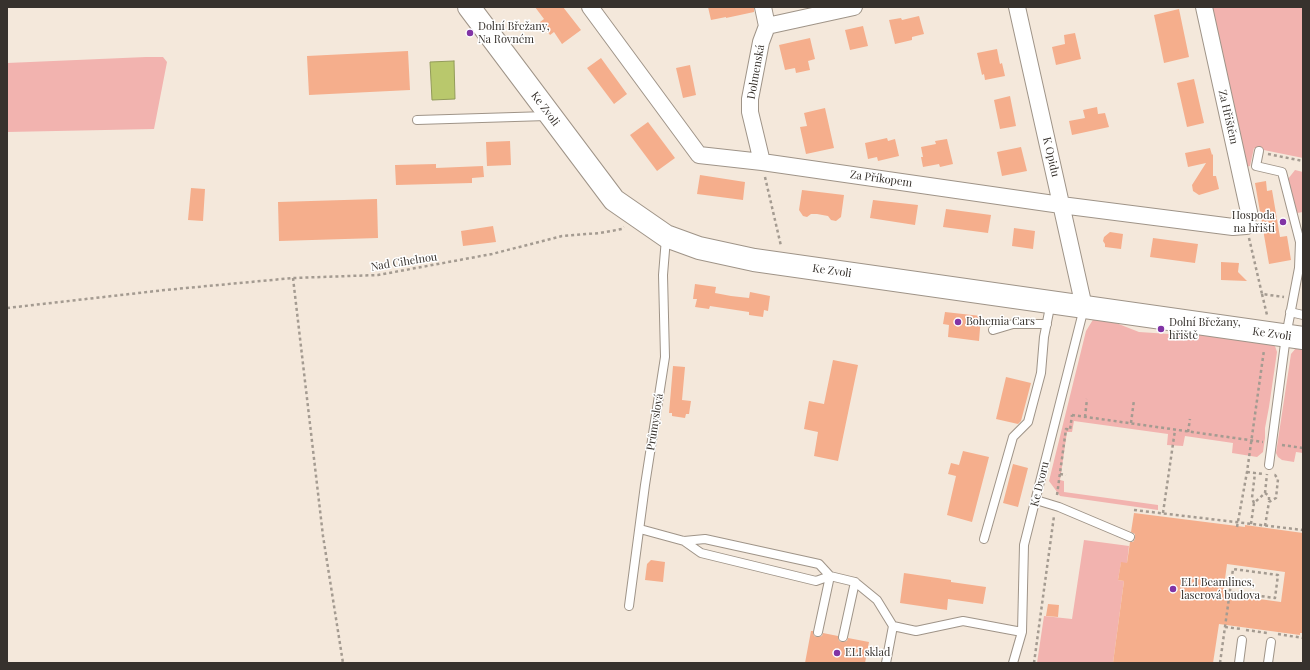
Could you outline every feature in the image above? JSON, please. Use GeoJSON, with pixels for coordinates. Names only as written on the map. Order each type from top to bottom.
{"type":"FeatureCollection","features":[{"type":"Feature","properties":{"kind":"street","name":"Ke Zvoli"},"geometry":{"type":"LineString","coordinates":[[468,7],[614,200],[666,236],[699,248],[781,264],[1285,336]]}},
{"type":"Feature","properties":{"kind":"street","name":"Za Příkopem"},"geometry":{"type":"LineString","coordinates":[[590,7],[699,155],[762,162],[1062,205],[1233,227],[1246,226]]}},
{"type":"Feature","properties":{"kind":"street"},"geometry":{"type":"LineString","coordinates":[[763,7],[767,26],[854,7]]}},
{"type":"Feature","properties":{"kind":"street","name":"K Opidu"},"geometry":{"type":"LineString","coordinates":[[1017,7],[1084,307]]}},
{"type":"Feature","properties":{"kind":"street","name":"Za Hřištěm"},"geometry":{"type":"LineString","coordinates":[[1204,7],[1249,212],[1246,226]]}},
{"type":"Feature","properties":{"kind":"street","name":"Dolmenská"},"geometry":{"type":"LineString","coordinates":[[762,162],[750,112],[750,99],[761,42],[767,26]]}},
{"type":"Feature","properties":{"kind":"lane"},"geometry":{"type":"LineString","coordinates":[[417,120],[550,116]]}},
{"type":"Feature","properties":{"kind":"lane"},"geometry":{"type":"LineString","coordinates":[[1259,152],[1256,166],[1282,172],[1300,242],[1299,268],[1285,336],[1269,465]]}},
{"type":"Feature","properties":{"kind":"lane","name":"Průmyslová"},"geometry":{"type":"LineString","coordinates":[[629,606],[645,485],[665,357],[663,275],[666,236]]}},
{"type":"Feature","properties":{"kind":"lane"},"geometry":{"type":"LineString","coordinates":[[984,538],[1013,437],[1028,422],[1041,373],[1044,337],[1051,302]]}},
{"type":"Feature","properties":{"kind":"lane","name":"Ke Dvoru"},"geometry":{"type":"LineString","coordinates":[[1013,663],[1022,632],[1024,545],[1084,307]]}},
{"type":"Feature","properties":{"kind":"lane"},"geometry":{"type":"LineString","coordinates":[[1290,312],[1303,315]]}},
{"type":"Feature","properties":{"kind":"lane"},"geometry":{"type":"LineString","coordinates":[[993,330],[1013,324],[1047,324]]}},
{"type":"Feature","properties":{"kind":"lane"},"geometry":{"type":"LineString","coordinates":[[1036,500],[1055,506],[1130,537]]}},
{"type":"Feature","properties":{"kind":"lane"},"geometry":{"type":"LineString","coordinates":[[640,529],[684,541],[701,553],[816,581],[830,576]]}},
{"type":"Feature","properties":{"kind":"lane"},"geometry":{"type":"LineString","coordinates":[[684,541],[705,539],[818,564],[830,576],[855,582],[877,600],[893,626],[886,663]]}},
{"type":"Feature","properties":{"kind":"lane"},"geometry":{"type":"LineString","coordinates":[[818,632],[830,576]]}},
{"type":"Feature","properties":{"kind":"lane"},"geometry":{"type":"LineString","coordinates":[[843,637],[855,582]]}},
{"type":"Feature","properties":{"kind":"lane"},"geometry":{"type":"LineString","coordinates":[[893,626],[916,631],[963,621],[1022,632]]}},
{"type":"Feature","properties":{"kind":"lane"},"geometry":{"type":"LineString","coordinates":[[1239,663],[1242,640]]}},
{"type":"Feature","properties":{"kind":"lane"},"geometry":{"type":"LineString","coordinates":[[1268,663],[1271,642]]}},
{"type":"Feature","properties":{"kind":"path"},"geometry":{"type":"LineString","coordinates":[[1259,152],[1303,161]]}},
{"type":"Feature","properties":{"kind":"path"},"geometry":{"type":"LineString","coordinates":[[762,162],[781,248],[781,264]]}},
{"type":"Feature","properties":{"kind":"path","name":"Nad Cihelnou"},"geometry":{"type":"LineString","coordinates":[[7,308],[165,290],[293,278],[378,275],[460,261],[562,236],[600,233],[622,229],[636,216]]}},
{"type":"Feature","properties":{"kind":"path"},"geometry":{"type":"LineString","coordinates":[[1237,527],[1248,472],[1252,440],[1285,336],[1268,317],[1246,226]]}},
{"type":"Feature","properties":{"kind":"path"},"geometry":{"type":"LineString","coordinates":[[293,278],[323,536],[343,663]]}},
{"type":"Feature","properties":{"kind":"path"},"geometry":{"type":"LineString","coordinates":[[1262,294],[1293,298]]}},
{"type":"Feature","properties":{"kind":"path"},"geometry":{"type":"LineString","coordinates":[[1085,417],[1087,399]]}},
{"type":"Feature","properties":{"kind":"path"},"geometry":{"type":"LineString","coordinates":[[1131,424],[1134,400]]}},
{"type":"Feature","properties":{"kind":"path"},"geometry":{"type":"LineString","coordinates":[[1057,413],[1303,448]]}},
{"type":"Feature","properties":{"kind":"path"},"geometry":{"type":"LineString","coordinates":[[1034,663],[1066,429],[1070,430],[1072,415]]}},
{"type":"Feature","properties":{"kind":"path"},"geometry":{"type":"LineString","coordinates":[[1188,432],[1190,418]]}},
{"type":"Feature","properties":{"kind":"path"},"geometry":{"type":"LineString","coordinates":[[1163,513],[1175,430]]}},
{"type":"Feature","properties":{"kind":"path"},"geometry":{"type":"LineString","coordinates":[[1248,472],[1275,475],[1278,479],[1276,498],[1269,502]]}},
{"type":"Feature","properties":{"kind":"path"},"geometry":{"type":"LineString","coordinates":[[1251,524],[1254,503],[1252,498],[1255,473]]}},
{"type":"Feature","properties":{"kind":"path"},"geometry":{"type":"LineString","coordinates":[[1060,474],[1066,475]]}},
{"type":"Feature","properties":{"kind":"path"},"geometry":{"type":"LineString","coordinates":[[1254,503],[1265,493],[1267,474]]}},
{"type":"Feature","properties":{"kind":"path"},"geometry":{"type":"LineString","coordinates":[[1265,493],[1270,496],[1265,526]]}},
{"type":"Feature","properties":{"kind":"path"},"geometry":{"type":"LineString","coordinates":[[1134,510],[1303,530]]}},
{"type":"Feature","properties":{"kind":"path"},"geometry":{"type":"LineString","coordinates":[[1220,663],[1233,569],[1278,575],[1275,598],[1230,592]]}},
{"type":"Feature","properties":{"kind":"shaded area"},"geometry":{"type":"Polygon","coordinates":[[[1212,7],[1303,7],[1303,158],[1254,148],[1250,166],[1246,167],[1212,7]]]}},
{"type":"Feature","properties":{"kind":"shaded area"},"geometry":{"type":"Polygon","coordinates":[[[163,57],[167,62],[154,129],[7,132],[7,63],[163,57]]]}},
{"type":"Feature","properties":{"kind":"shaded area"},"geometry":{"type":"Polygon","coordinates":[[[454,61],[455,99],[432,100],[430,62],[454,61]]]}},
{"type":"Feature","properties":{"kind":"shaded area"},"geometry":{"type":"Polygon","coordinates":[[[1295,170],[1303,172],[1303,212],[1297,213],[1288,179],[1295,170]]]}},
{"type":"Feature","properties":{"kind":"shaded area"},"geometry":{"type":"Polygon","coordinates":[[[1094,318],[1111,321],[1139,332],[1169,334],[1198,330],[1274,343],[1277,352],[1265,428],[1263,452],[1257,457],[1232,453],[1233,443],[1185,436],[1183,446],[1167,445],[1168,434],[1074,421],[1072,432],[1067,432],[1060,480],[1064,481],[1064,492],[1158,505],[1158,510],[1060,496],[1049,481],[1086,331],[1094,318]]]}},
{"type":"Feature","properties":{"kind":"shaded area"},"geometry":{"type":"Polygon","coordinates":[[[1303,346],[1303,453],[1296,452],[1294,462],[1282,460],[1276,453],[1291,354],[1296,348],[1303,346]]]}},
{"type":"Feature","properties":{"kind":"shaded area"},"geometry":{"type":"Polygon","coordinates":[[[1084,540],[1129,546],[1127,563],[1121,563],[1118,580],[1124,581],[1113,663],[1037,663],[1044,616],[1072,619],[1084,540]]]}},
{"type":"Feature","properties":{"kind":"building"},"geometry":{"type":"Polygon","coordinates":[[[535,7],[563,7],[581,30],[562,44],[554,32],[550,35],[540,22],[544,19],[535,7]]]}},
{"type":"Feature","properties":{"kind":"building"},"geometry":{"type":"Polygon","coordinates":[[[708,7],[754,7],[754,12],[711,20],[708,7]]]}},
{"type":"Feature","properties":{"kind":"building"},"geometry":{"type":"Polygon","coordinates":[[[1179,9],[1189,57],[1164,63],[1154,15],[1179,9]]]}},
{"type":"Feature","properties":{"kind":"building"},"geometry":{"type":"Polygon","coordinates":[[[919,16],[924,34],[912,37],[912,40],[895,44],[889,20],[901,18],[902,20],[919,16]]]}},
{"type":"Feature","properties":{"kind":"building"},"geometry":{"type":"Polygon","coordinates":[[[863,26],[868,46],[850,50],[845,30],[863,26]]]}},
{"type":"Feature","properties":{"kind":"building"},"geometry":{"type":"Polygon","coordinates":[[[1075,33],[1081,59],[1056,65],[1052,47],[1065,44],[1064,35],[1075,33]]]}},
{"type":"Feature","properties":{"kind":"building"},"geometry":{"type":"Polygon","coordinates":[[[810,38],[815,59],[808,61],[810,70],[796,73],[795,68],[785,70],[779,45],[810,38]]]}},
{"type":"Feature","properties":{"kind":"building"},"geometry":{"type":"Polygon","coordinates":[[[997,49],[1000,64],[1002,63],[1005,76],[985,80],[984,74],[982,75],[977,53],[997,49]]]}},
{"type":"Feature","properties":{"kind":"building"},"geometry":{"type":"Polygon","coordinates":[[[408,51],[410,90],[309,95],[307,56],[408,51]]]}},
{"type":"Feature","properties":{"kind":"building"},"geometry":{"type":"Polygon","coordinates":[[[601,58],[627,94],[614,104],[587,68],[601,58]]]}},
{"type":"Feature","properties":{"kind":"building"},"geometry":{"type":"Polygon","coordinates":[[[690,65],[696,95],[683,98],[676,68],[690,65]]]}},
{"type":"Feature","properties":{"kind":"building"},"geometry":{"type":"Polygon","coordinates":[[[1194,79],[1204,123],[1187,127],[1177,83],[1194,79]]]}},
{"type":"Feature","properties":{"kind":"building"},"geometry":{"type":"Polygon","coordinates":[[[1010,96],[1016,126],[1000,129],[994,100],[1010,96]]]}},
{"type":"Feature","properties":{"kind":"building"},"geometry":{"type":"Polygon","coordinates":[[[1097,107],[1098,114],[1105,113],[1109,127],[1072,135],[1069,121],[1085,118],[1083,110],[1097,107]]]}},
{"type":"Feature","properties":{"kind":"building"},"geometry":{"type":"Polygon","coordinates":[[[825,108],[834,148],[806,154],[800,127],[807,126],[804,113],[825,108]]]}},
{"type":"Feature","properties":{"kind":"building"},"geometry":{"type":"Polygon","coordinates":[[[648,122],[675,158],[657,171],[630,135],[648,122]]]}},
{"type":"Feature","properties":{"kind":"building"},"geometry":{"type":"Polygon","coordinates":[[[887,138],[888,141],[895,139],[899,156],[878,161],[877,157],[868,159],[865,143],[887,138]]]}},
{"type":"Feature","properties":{"kind":"building"},"geometry":{"type":"Polygon","coordinates":[[[947,139],[953,164],[940,167],[939,164],[923,167],[921,147],[936,144],[935,141],[947,139]]]}},
{"type":"Feature","properties":{"kind":"building"},"geometry":{"type":"Polygon","coordinates":[[[510,141],[511,165],[487,166],[486,142],[510,141]]]}},
{"type":"Feature","properties":{"kind":"building"},"geometry":{"type":"Polygon","coordinates":[[[1021,147],[1027,171],[1002,176],[997,152],[1021,147]]]}},
{"type":"Feature","properties":{"kind":"building"},"geometry":{"type":"Polygon","coordinates":[[[1210,148],[1212,155],[1213,154],[1213,176],[1216,176],[1219,189],[1199,195],[1193,191],[1192,185],[1206,163],[1188,167],[1185,153],[1210,148]]]}},
{"type":"Feature","properties":{"kind":"building"},"geometry":{"type":"Polygon","coordinates":[[[436,164],[436,168],[483,166],[484,177],[472,178],[472,183],[396,185],[395,165],[436,164]]]}},
{"type":"Feature","properties":{"kind":"building"},"geometry":{"type":"Polygon","coordinates":[[[700,175],[745,182],[743,200],[697,194],[700,175]]]}},
{"type":"Feature","properties":{"kind":"building"},"geometry":{"type":"Polygon","coordinates":[[[1266,181],[1267,191],[1272,190],[1280,237],[1287,236],[1291,260],[1269,264],[1255,183],[1266,181]]]}},
{"type":"Feature","properties":{"kind":"building"},"geometry":{"type":"Polygon","coordinates":[[[191,188],[205,189],[203,221],[188,220],[191,188]]]}},
{"type":"Feature","properties":{"kind":"building"},"geometry":{"type":"Polygon","coordinates":[[[802,190],[844,195],[841,217],[836,221],[831,220],[828,216],[817,214],[811,214],[807,217],[803,216],[799,210],[802,190]]]}},
{"type":"Feature","properties":{"kind":"building"},"geometry":{"type":"Polygon","coordinates":[[[377,199],[378,238],[279,241],[278,202],[377,199]]]}},
{"type":"Feature","properties":{"kind":"building"},"geometry":{"type":"Polygon","coordinates":[[[873,200],[918,205],[915,225],[870,218],[873,200]]]}},
{"type":"Feature","properties":{"kind":"building"},"geometry":{"type":"Polygon","coordinates":[[[946,209],[991,215],[988,233],[943,227],[946,209]]]}},
{"type":"Feature","properties":{"kind":"building"},"geometry":{"type":"Polygon","coordinates":[[[493,226],[496,242],[463,246],[461,231],[493,226]]]}},
{"type":"Feature","properties":{"kind":"building"},"geometry":{"type":"Polygon","coordinates":[[[1014,228],[1035,231],[1033,249],[1012,246],[1014,228]]]}},
{"type":"Feature","properties":{"kind":"building"},"geometry":{"type":"Polygon","coordinates":[[[1110,232],[1123,234],[1121,249],[1105,247],[1103,241],[1104,237],[1110,232]]]}},
{"type":"Feature","properties":{"kind":"building"},"geometry":{"type":"Polygon","coordinates":[[[1153,238],[1198,244],[1195,263],[1150,257],[1153,238]]]}},
{"type":"Feature","properties":{"kind":"building"},"geometry":{"type":"Polygon","coordinates":[[[1221,262],[1239,263],[1238,272],[1247,281],[1221,280],[1221,262]]]}},
{"type":"Feature","properties":{"kind":"building"},"geometry":{"type":"Polygon","coordinates":[[[695,284],[716,287],[715,293],[731,296],[749,298],[750,292],[770,296],[768,311],[764,310],[763,317],[749,315],[749,312],[710,306],[709,309],[695,307],[697,299],[693,299],[695,284]]]}},
{"type":"Feature","properties":{"kind":"building"},"geometry":{"type":"Polygon","coordinates":[[[945,312],[981,316],[979,341],[948,337],[949,325],[943,324],[945,312]]]}},
{"type":"Feature","properties":{"kind":"building"},"geometry":{"type":"Polygon","coordinates":[[[833,360],[858,365],[838,461],[814,456],[818,432],[804,429],[809,401],[824,404],[833,360]]]}},
{"type":"Feature","properties":{"kind":"building"},"geometry":{"type":"Polygon","coordinates":[[[673,366],[685,367],[682,400],[691,401],[689,414],[686,414],[685,418],[672,416],[672,413],[669,413],[673,366]]]}},
{"type":"Feature","properties":{"kind":"building"},"geometry":{"type":"Polygon","coordinates":[[[1006,377],[1031,383],[1021,421],[1018,424],[996,419],[1006,377]]]}},
{"type":"Feature","properties":{"kind":"building"},"geometry":{"type":"Polygon","coordinates":[[[963,451],[989,457],[972,522],[947,515],[956,476],[948,474],[951,463],[959,465],[963,451]]]}},
{"type":"Feature","properties":{"kind":"building"},"geometry":{"type":"Polygon","coordinates":[[[1013,464],[1028,468],[1018,507],[1003,503],[1013,464]]]}},
{"type":"Feature","properties":{"kind":"building","name":"ELI Beamlines, laserová budova"},"geometry":{"type":"Polygon","coordinates":[[[1134,513],[1303,533],[1303,633],[1300,633],[1300,635],[1219,624],[1213,663],[1113,663],[1124,581],[1118,580],[1121,562],[1127,563],[1130,542],[1133,542],[1135,539],[1135,534],[1131,532],[1134,513]],[[1227,564],[1223,594],[1281,602],[1285,572],[1227,564]]]}},
{"type":"Feature","properties":{"kind":"building"},"geometry":{"type":"Polygon","coordinates":[[[651,560],[665,562],[663,582],[645,580],[647,564],[651,560]]]}},
{"type":"Feature","properties":{"kind":"building"},"geometry":{"type":"Polygon","coordinates":[[[904,573],[986,587],[983,604],[948,599],[947,610],[900,603],[904,573]]]}},
{"type":"Feature","properties":{"kind":"building"},"geometry":{"type":"Polygon","coordinates":[[[1048,604],[1059,605],[1058,617],[1046,616],[1048,604]]]}},
{"type":"Feature","properties":{"kind":"building","name":"ELI sklad"},"geometry":{"type":"Polygon","coordinates":[[[811,631],[813,631],[814,636],[817,637],[822,636],[823,633],[838,636],[839,641],[842,642],[847,641],[848,638],[869,642],[865,663],[805,663],[811,631]]]}},
{"type":"Feature","properties":{"kind":"place","name":"Dolní Břežany, Na Rovném"},"geometry":{"type":"Point","coordinates":[470,33]}},
{"type":"Feature","properties":{"kind":"place","name":"Hospoda na hřišti"},"geometry":{"type":"Point","coordinates":[1283,222]}},
{"type":"Feature","properties":{"kind":"place","name":"Bohemia Cars"},"geometry":{"type":"Point","coordinates":[958,322]}},
{"type":"Feature","properties":{"kind":"place","name":"Dolní Břežany, hřiště"},"geometry":{"type":"Point","coordinates":[1161,329]}},
{"type":"Feature","properties":{"kind":"place","name":"ELI Beamlines, laserová budova"},"geometry":{"type":"Point","coordinates":[1173,589]}},
{"type":"Feature","properties":{"kind":"place","name":"ELI sklad"},"geometry":{"type":"Point","coordinates":[837,653]}}]}
